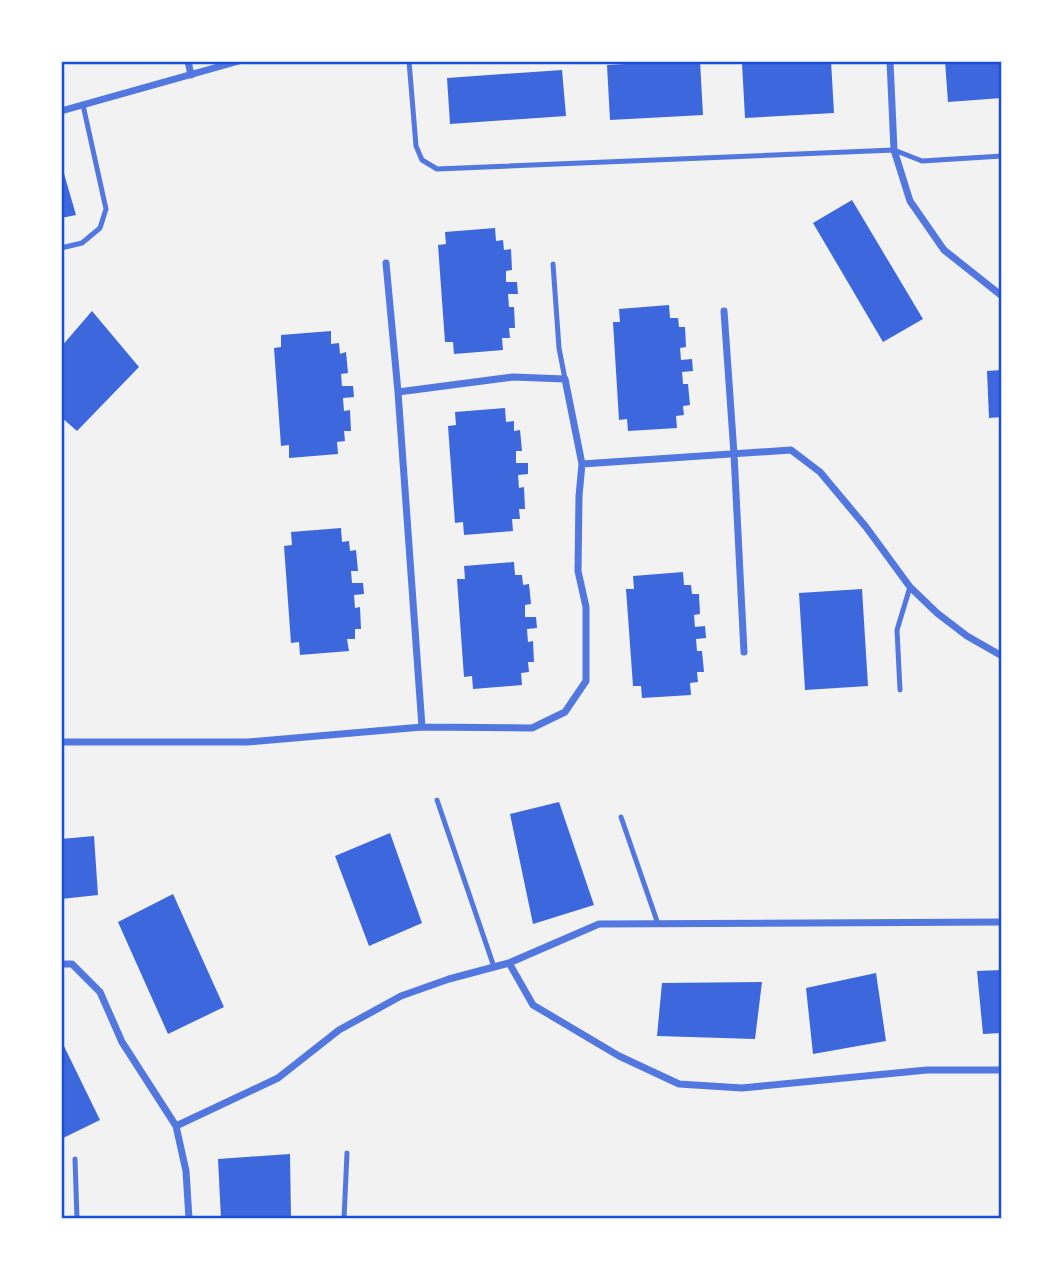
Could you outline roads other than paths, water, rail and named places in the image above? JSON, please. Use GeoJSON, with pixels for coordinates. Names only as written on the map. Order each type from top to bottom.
{"type":"FeatureCollection","features":[{"type":"Feature","properties":{"kind":"street"},"geometry":{"type":"LineString","coordinates":[[188,61],[191,75]]}},
{"type":"Feature","properties":{"kind":"street"},"geometry":{"type":"LineString","coordinates":[[61,111],[239,61]]}},
{"type":"Feature","properties":{"kind":"street"},"geometry":{"type":"LineString","coordinates":[[890,61],[894,150],[909,201],[944,250],[1002,296]]}},
{"type":"Feature","properties":{"kind":"street"},"geometry":{"type":"LineString","coordinates":[[386,263],[422,727]]}},
{"type":"Feature","properties":{"kind":"street"},"geometry":{"type":"LineString","coordinates":[[723,311],[734,454],[744,652]]}},
{"type":"Feature","properties":{"kind":"street"},"geometry":{"type":"LineString","coordinates":[[61,742],[248,742],[422,727],[532,727],[565,712],[586,681],[586,607],[578,571],[582,464],[565,379],[513,377],[398,391]]}},
{"type":"Feature","properties":{"kind":"street"},"geometry":{"type":"LineString","coordinates":[[582,464],[791,450],[820,472],[866,527],[910,587],[937,614],[1002,656]]}},
{"type":"Feature","properties":{"kind":"street"},"geometry":{"type":"LineString","coordinates":[[176,1126],[278,1078],[340,1030],[401,996],[449,979],[509,963],[599,924],[1002,922]]}},
{"type":"Feature","properties":{"kind":"street"},"geometry":{"type":"LineString","coordinates":[[509,963],[533,1005],[619,1056],[679,1084],[743,1088],[927,1070],[1002,1070]]}},
{"type":"Feature","properties":{"kind":"street"},"geometry":{"type":"LineString","coordinates":[[61,964],[72,964],[100,992],[122,1042],[176,1126],[186,1171],[189,1219]]}},
{"type":"Feature","properties":{"kind":"lane"},"geometry":{"type":"LineString","coordinates":[[408,61],[416,146],[422,160],[437,169],[894,150],[922,162],[1002,156]]}},
{"type":"Feature","properties":{"kind":"lane"},"geometry":{"type":"LineString","coordinates":[[61,248],[82,243],[100,228],[106,209],[83,105]]}},
{"type":"Feature","properties":{"kind":"lane"},"geometry":{"type":"LineString","coordinates":[[553,264],[559,348],[565,379]]}},
{"type":"Feature","properties":{"kind":"lane"},"geometry":{"type":"LineString","coordinates":[[900,690],[897,630],[910,587]]}},
{"type":"Feature","properties":{"kind":"lane"},"geometry":{"type":"LineString","coordinates":[[437,800],[494,967]]}},
{"type":"Feature","properties":{"kind":"lane"},"geometry":{"type":"LineString","coordinates":[[621,817],[658,924]]}},
{"type":"Feature","properties":{"kind":"lane"},"geometry":{"type":"LineString","coordinates":[[344,1219],[347,1153]]}},
{"type":"Feature","properties":{"kind":"lane"},"geometry":{"type":"LineString","coordinates":[[75,1159],[77,1219]]}}]}
